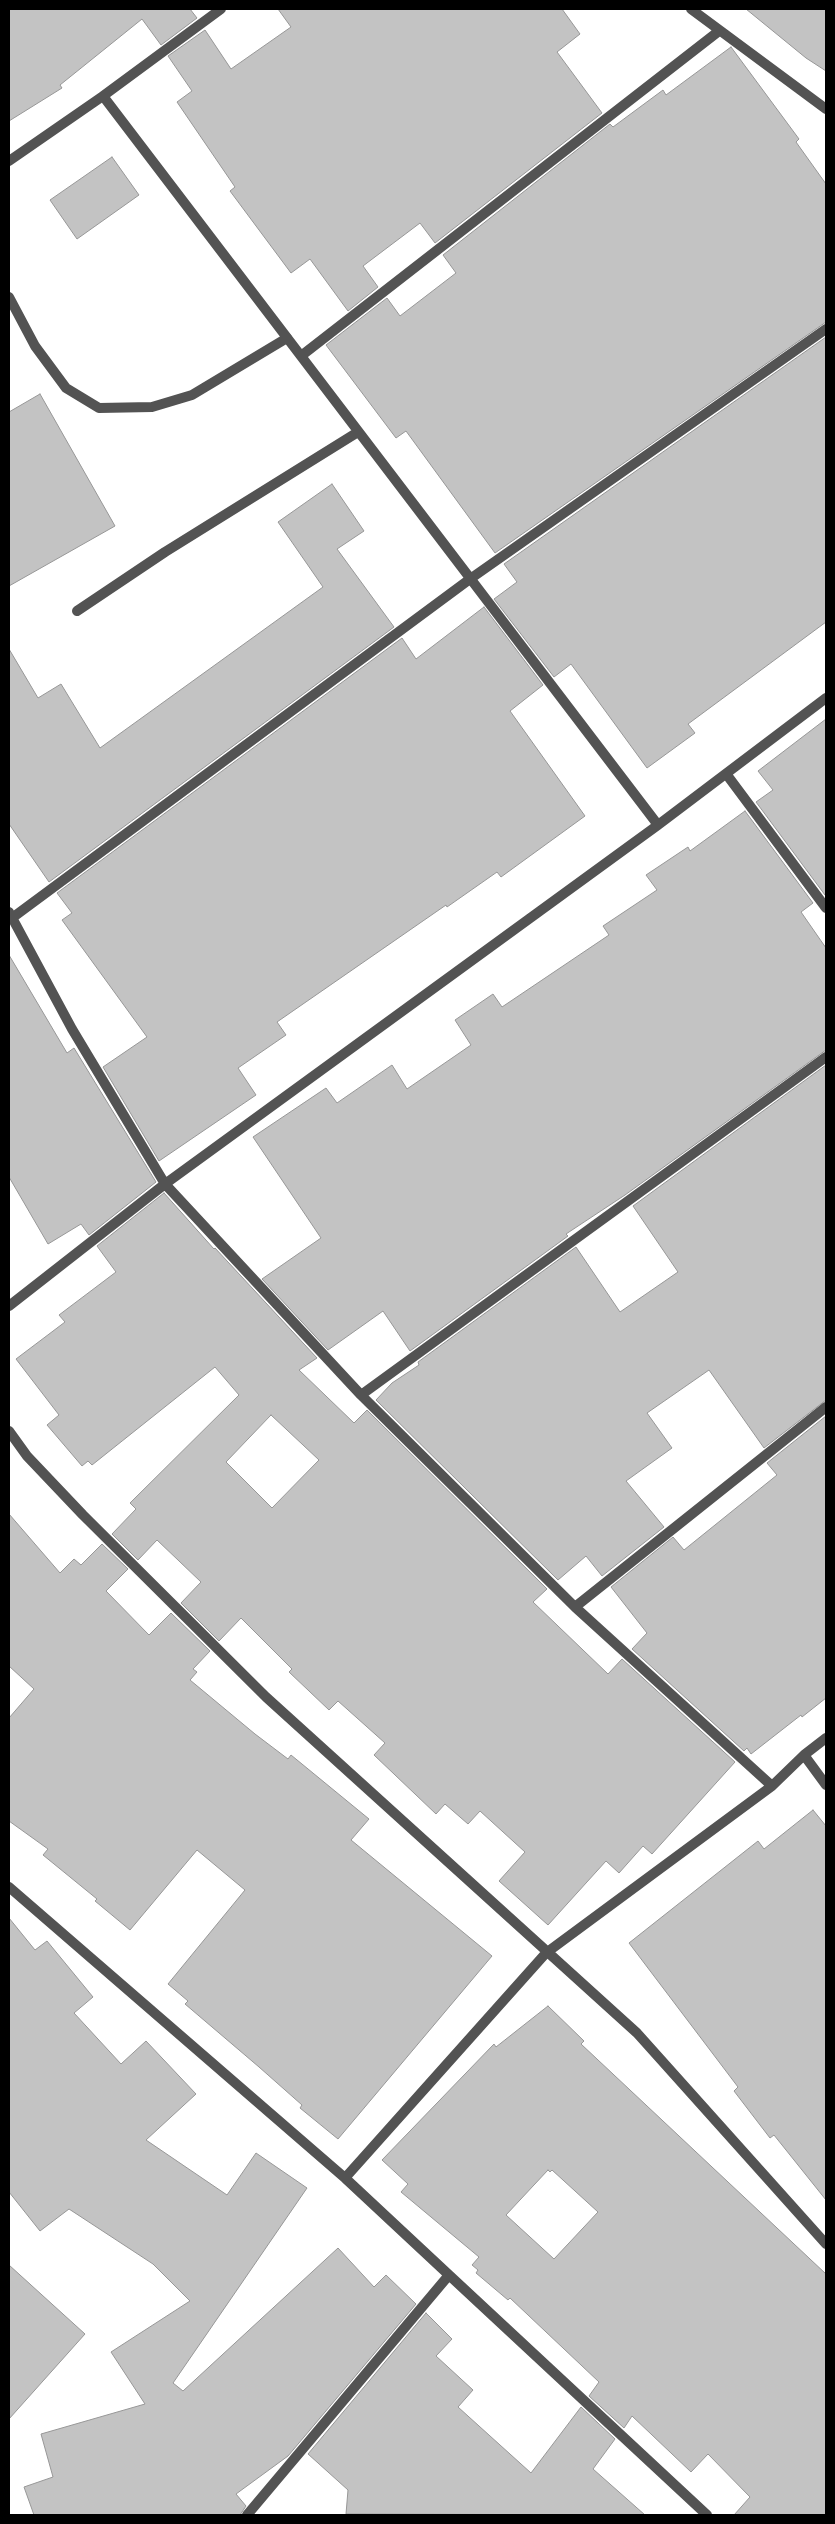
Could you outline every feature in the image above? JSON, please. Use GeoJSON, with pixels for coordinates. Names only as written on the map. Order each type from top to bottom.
{"type":"FeatureCollection","features":[{"type":"Feature","properties":{"kind":"street"},"geometry":{"type":"LineString","coordinates":[[9,161],[103,96],[221,9]]}},
{"type":"Feature","properties":{"kind":"street"},"geometry":{"type":"LineString","coordinates":[[691,9],[826,109]]}},
{"type":"Feature","properties":{"kind":"street"},"geometry":{"type":"LineString","coordinates":[[301,356],[719,30]]}},
{"type":"Feature","properties":{"kind":"street"},"geometry":{"type":"LineString","coordinates":[[103,96],[658,825]]}},
{"type":"Feature","properties":{"kind":"street"},"geometry":{"type":"LineString","coordinates":[[9,297],[35,346],[66,388],[99,408],[152,407],[192,395],[287,338]]}},
{"type":"Feature","properties":{"kind":"street"},"geometry":{"type":"LineString","coordinates":[[772,1786],[574,1607],[360,1395],[165,1184],[72,1029],[11,915],[470,579],[826,329]]}},
{"type":"Feature","properties":{"kind":"street"},"geometry":{"type":"LineString","coordinates":[[77,611],[165,552],[358,432]]}},
{"type":"Feature","properties":{"kind":"street"},"geometry":{"type":"LineString","coordinates":[[9,1306],[165,1184],[727,775],[826,698]]}},
{"type":"Feature","properties":{"kind":"street"},"geometry":{"type":"LineString","coordinates":[[727,775],[826,908]]}},
{"type":"Feature","properties":{"kind":"street"},"geometry":{"type":"LineString","coordinates":[[360,1395],[826,1057]]}},
{"type":"Feature","properties":{"kind":"street"},"geometry":{"type":"LineString","coordinates":[[574,1607],[826,1407]]}},
{"type":"Feature","properties":{"kind":"street"},"geometry":{"type":"LineString","coordinates":[[9,1431],[27,1456],[82,1515],[266,1698],[546,1953],[637,2033],[825,2239]]}},
{"type":"Feature","properties":{"kind":"street"},"geometry":{"type":"LineString","coordinates":[[345,2178],[546,1953],[772,1786],[804,1755],[826,1738]]}},
{"type":"Feature","properties":{"kind":"street"},"geometry":{"type":"LineString","coordinates":[[804,1755],[826,1785]]}},
{"type":"Feature","properties":{"kind":"street"},"geometry":{"type":"LineString","coordinates":[[9,1887],[345,2178],[706,2515]]}},
{"type":"Feature","properties":{"kind":"street"},"geometry":{"type":"LineString","coordinates":[[247,2515],[449,2275]]}},
{"type":"Feature","properties":{"kind":"building"},"geometry":{"type":"Polygon","coordinates":[[[9,9],[190,9],[197,18],[161,45],[142,19],[60,85],[62,88],[9,121],[9,9]]]}},
{"type":"Feature","properties":{"kind":"building"},"geometry":{"type":"Polygon","coordinates":[[[278,9],[562,9],[580,34],[557,52],[602,113],[435,243],[420,223],[363,266],[378,287],[348,311],[310,259],[291,273],[230,191],[235,187],[177,102],[192,91],[168,56],[205,30],[231,69],[291,27],[278,9]]]}},
{"type":"Feature","properties":{"kind":"building"},"geometry":{"type":"Polygon","coordinates":[[[746,9],[826,9],[826,71],[806,58],[746,9]]]}},
{"type":"Feature","properties":{"kind":"building"},"geometry":{"type":"Polygon","coordinates":[[[731,47],[799,139],[796,142],[826,184],[826,322],[495,553],[406,431],[396,438],[326,345],[387,298],[400,316],[456,273],[443,255],[610,124],[613,127],[663,90],[666,95],[731,47]]]}},
{"type":"Feature","properties":{"kind":"building"},"geometry":{"type":"Polygon","coordinates":[[[112,157],[139,195],[77,239],[50,200],[112,157]]]}},
{"type":"Feature","properties":{"kind":"building"},"geometry":{"type":"Polygon","coordinates":[[[826,337],[826,622],[688,724],[695,733],[647,768],[571,664],[554,677],[494,599],[517,582],[504,564],[826,337]]]}},
{"type":"Feature","properties":{"kind":"building"},"geometry":{"type":"Polygon","coordinates":[[[40,394],[115,526],[9,586],[9,412],[40,394]]]}},
{"type":"Feature","properties":{"kind":"building"},"geometry":{"type":"Polygon","coordinates":[[[332,484],[364,531],[337,549],[394,627],[49,882],[9,824],[9,649],[38,698],[61,684],[100,748],[323,587],[278,522],[332,484]]]}},
{"type":"Feature","properties":{"kind":"building"},"geometry":{"type":"Polygon","coordinates":[[[484,607],[543,685],[510,711],[585,816],[501,877],[497,872],[447,907],[446,905],[277,1022],[286,1035],[238,1068],[256,1095],[159,1161],[103,1067],[147,1037],[62,920],[72,913],[57,893],[402,638],[416,659],[484,607]]]}},
{"type":"Feature","properties":{"kind":"building"},"geometry":{"type":"Polygon","coordinates":[[[826,719],[825,895],[756,802],[773,790],[758,771],[826,719]]]}},
{"type":"Feature","properties":{"kind":"building"},"geometry":{"type":"Polygon","coordinates":[[[745,811],[813,903],[801,912],[826,948],[826,1050],[625,1195],[566,1234],[568,1236],[410,1351],[383,1311],[328,1350],[262,1279],[321,1238],[253,1137],[326,1088],[337,1103],[392,1065],[407,1089],[471,1045],[455,1020],[493,994],[502,1007],[609,935],[603,926],[657,890],[646,875],[688,847],[690,851],[745,811]]]}},
{"type":"Feature","properties":{"kind":"building"},"geometry":{"type":"Polygon","coordinates":[[[9,955],[67,1053],[74,1048],[156,1182],[89,1235],[81,1224],[48,1244],[9,1177],[9,955]]]}},
{"type":"Feature","properties":{"kind":"building"},"geometry":{"type":"Polygon","coordinates":[[[826,1065],[826,1400],[764,1448],[709,1370],[647,1413],[672,1448],[626,1481],[664,1527],[602,1576],[586,1556],[558,1580],[376,1400],[392,1383],[419,1365],[418,1362],[576,1247],[620,1312],[678,1272],[633,1206],[826,1065]]]}},
{"type":"Feature","properties":{"kind":"building"},"geometry":{"type":"Polygon","coordinates":[[[164,1193],[317,1358],[299,1370],[354,1423],[367,1410],[547,1589],[533,1602],[608,1674],[622,1659],[735,1762],[652,1854],[643,1846],[619,1873],[606,1861],[548,1925],[499,1881],[525,1852],[480,1811],[468,1824],[445,1804],[436,1814],[374,1755],[385,1743],[338,1701],[329,1710],[289,1672],[292,1669],[241,1618],[219,1641],[181,1603],[201,1582],[157,1540],[138,1560],[112,1534],[136,1509],[130,1503],[239,1395],[215,1367],[92,1465],[88,1461],[82,1466],[47,1425],[59,1415],[16,1359],[65,1322],[59,1315],[116,1272],[97,1246],[164,1193]],[[271,1415],[226,1462],[272,1508],[319,1460],[271,1415]]]}},
{"type":"Feature","properties":{"kind":"building"},"geometry":{"type":"Polygon","coordinates":[[[826,1416],[826,1698],[751,1754],[747,1748],[744,1751],[632,1649],[647,1633],[611,1587],[673,1537],[684,1550],[777,1475],[767,1463],[826,1416]]]}},
{"type":"Feature","properties":{"kind":"building"},"geometry":{"type":"Polygon","coordinates":[[[9,1514],[60,1573],[74,1559],[81,1565],[102,1544],[128,1569],[106,1591],[149,1635],[171,1613],[210,1651],[193,1669],[197,1672],[190,1680],[255,1734],[288,1759],[291,1755],[369,1819],[351,1840],[492,1956],[338,2139],[300,2108],[302,2105],[185,2004],[188,2001],[168,1984],[245,1890],[197,1850],[130,1930],[95,1901],[97,1899],[43,1855],[48,1849],[9,1821],[9,1718],[34,1689],[9,1666],[9,1514]]]}},
{"type":"Feature","properties":{"kind":"building"},"geometry":{"type":"Polygon","coordinates":[[[813,1810],[826,1826],[826,2200],[774,2135],[770,2138],[734,2091],[738,2087],[629,1943],[758,1841],[764,1849],[813,1810]]]}},
{"type":"Feature","properties":{"kind":"building"},"geometry":{"type":"Polygon","coordinates":[[[9,1918],[35,1950],[47,1941],[93,1997],[74,2013],[121,2064],[146,2041],[196,2094],[146,2140],[227,2195],[256,2153],[307,2188],[173,2383],[183,2391],[338,2248],[374,2287],[386,2275],[416,2304],[288,2456],[236,2494],[246,2506],[240,2515],[34,2515],[24,2487],[53,2477],[41,2434],[145,2404],[111,2352],[190,2301],[153,2264],[69,2209],[40,2231],[9,2192],[9,1918]]]}},
{"type":"Feature","properties":{"kind":"building"},"geometry":{"type":"Polygon","coordinates":[[[548,2006],[584,2041],[581,2044],[826,2274],[826,2515],[734,2515],[750,2497],[708,2454],[691,2472],[632,2416],[624,2428],[589,2396],[599,2382],[510,2298],[508,2300],[476,2273],[478,2270],[472,2265],[479,2257],[401,2192],[408,2184],[382,2160],[494,2044],[496,2047],[548,2006]],[[548,2170],[506,2215],[554,2259],[598,2212],[552,2170],[550,2172],[548,2170]]]}},
{"type":"Feature","properties":{"kind":"building"},"geometry":{"type":"Polygon","coordinates":[[[9,2265],[85,2334],[9,2419],[9,2265]]]}},
{"type":"Feature","properties":{"kind":"building"},"geometry":{"type":"Polygon","coordinates":[[[426,2313],[452,2339],[436,2356],[473,2390],[458,2407],[531,2473],[581,2407],[615,2439],[593,2469],[645,2515],[346,2514],[348,2490],[308,2454],[426,2313]]]}}]}
